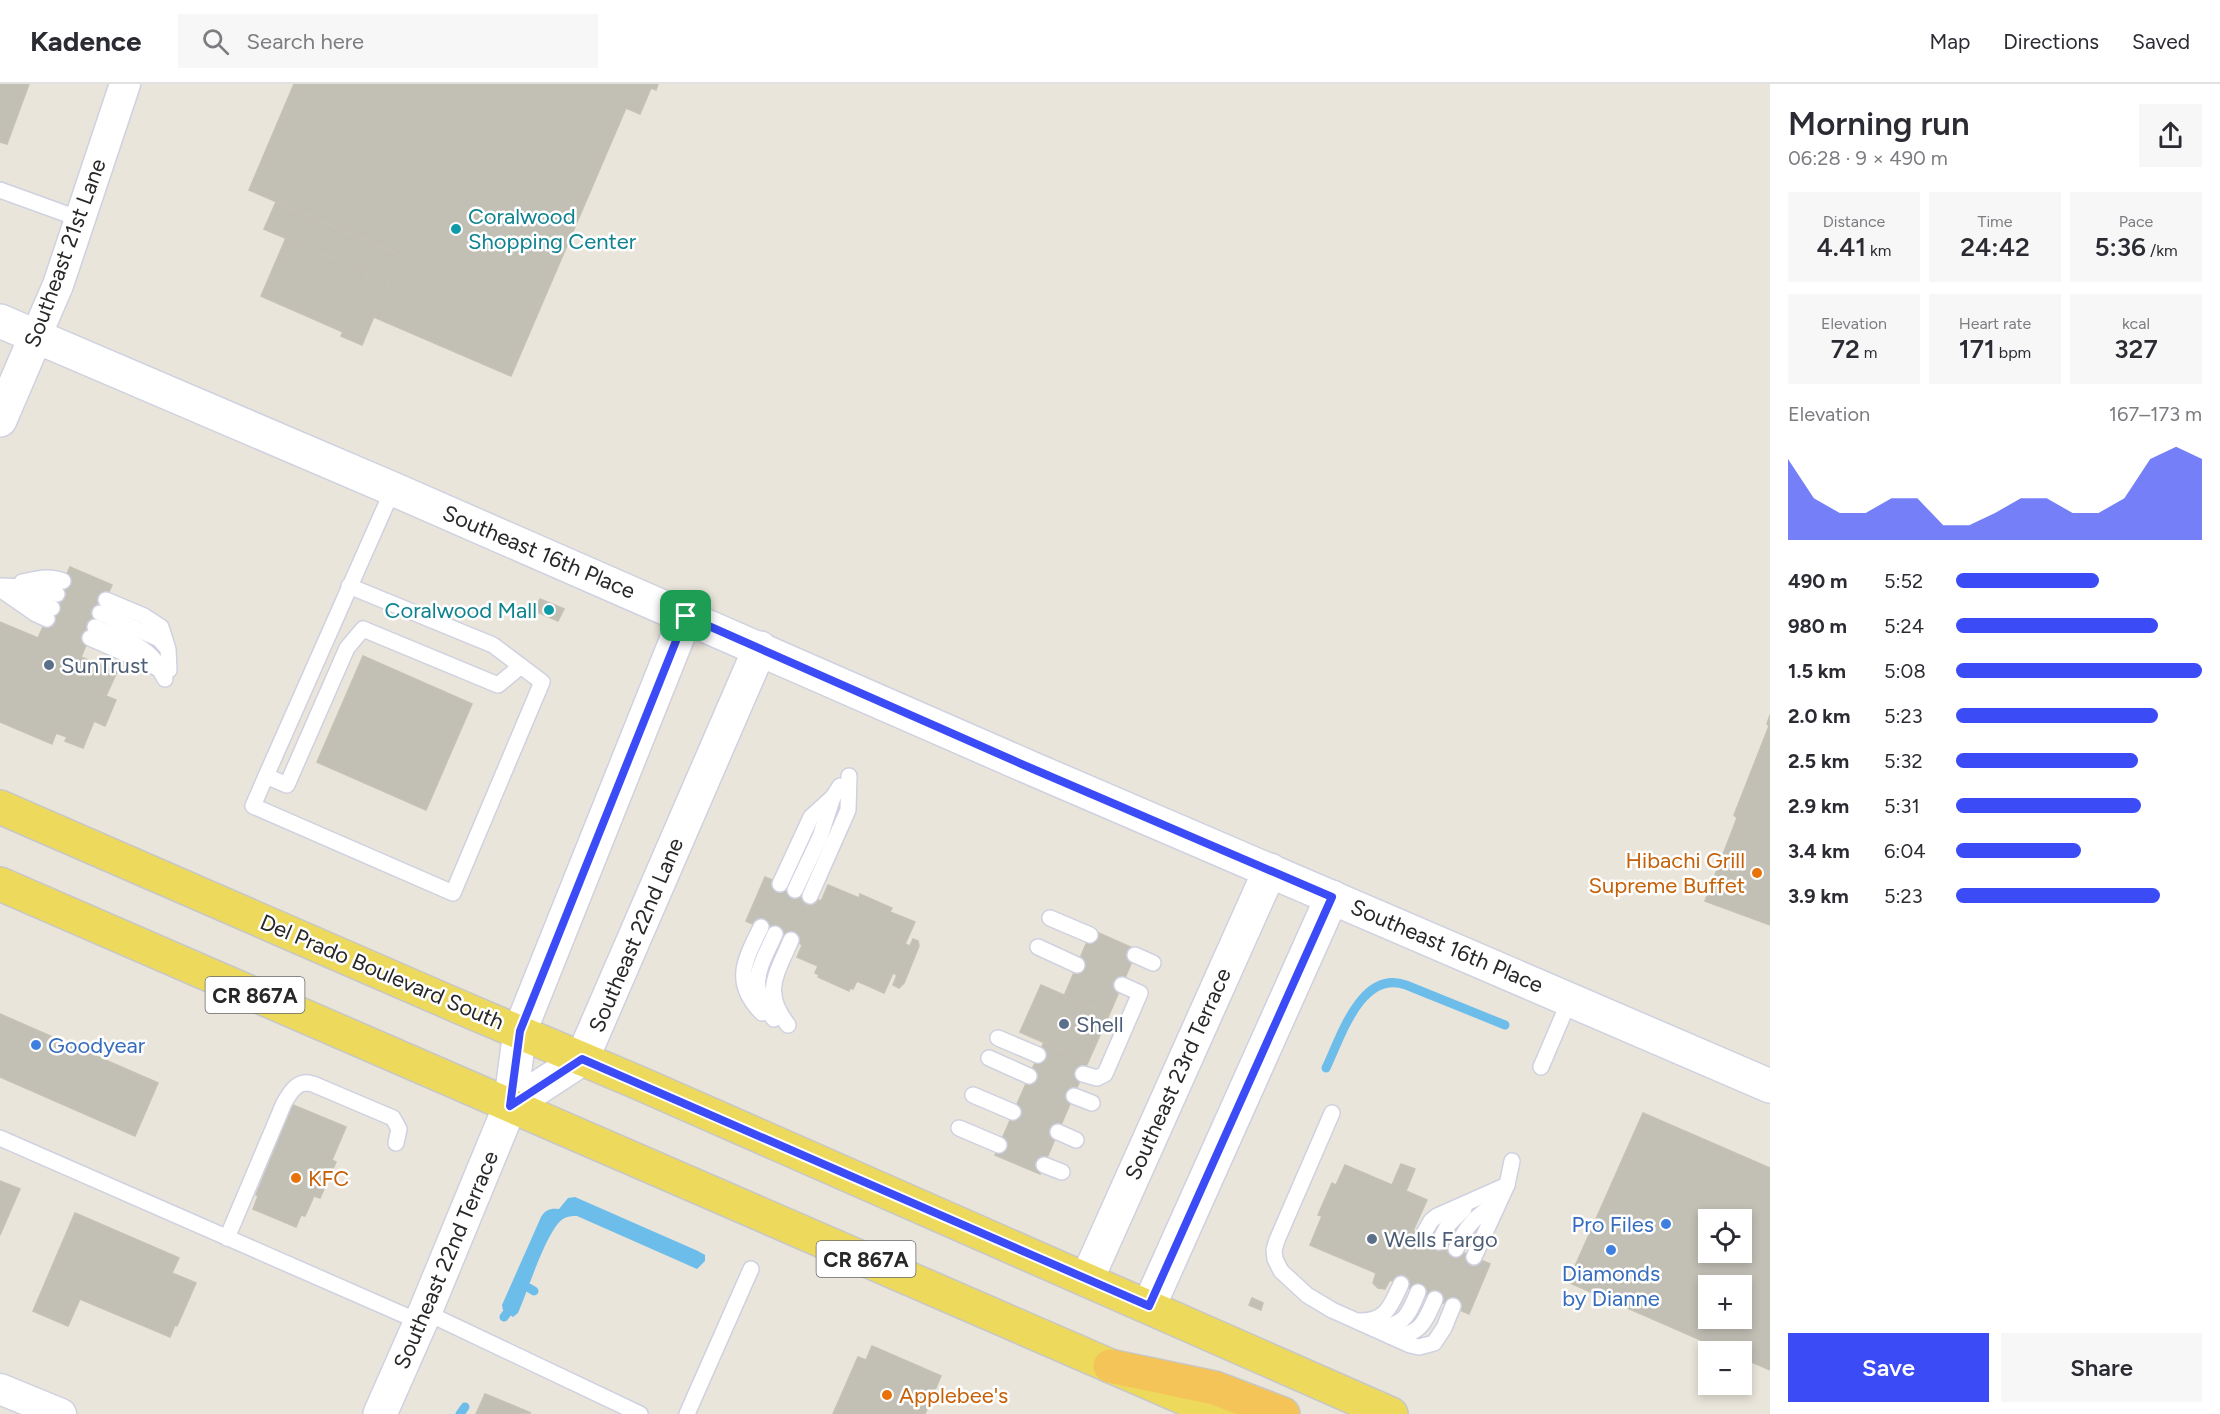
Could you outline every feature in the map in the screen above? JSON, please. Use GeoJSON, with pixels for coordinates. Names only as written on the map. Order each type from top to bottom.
{"type":"FeatureCollection","features":[{"type":"Feature","properties":{"kind":"highway"},"geometry":{"type":"LineString","coordinates":[[1110,1366],[1215,1388],[1283,1414]]}},
{"type":"Feature","properties":{"kind":"main road","name":"Del Prado Boulevard South"},"geometry":{"type":"LineString","coordinates":[[0,807],[520,1031],[1391,1414]]}},
{"type":"Feature","properties":{"kind":"main road","name":"CR 867A"},"geometry":{"type":"LineString","coordinates":[[0,884],[1221,1414]]}},
{"type":"Feature","properties":{"kind":"street","name":"Southeast 21st Lane"},"geometry":{"type":"LineString","coordinates":[[0,420],[58,285],[125,84]]}},
{"type":"Feature","properties":{"kind":"street","name":"Southeast 16th Place"},"geometry":{"type":"LineString","coordinates":[[0,321],[1770,1086]]}},
{"type":"Feature","properties":{"kind":"street"},"geometry":{"type":"LineString","coordinates":[[510,1106],[520,1031],[686,616]]}},
{"type":"Feature","properties":{"kind":"street","name":"Southeast 22nd Lane"},"geometry":{"type":"LineString","coordinates":[[510,1106],[582,1059],[760,648]]}},
{"type":"Feature","properties":{"kind":"street","name":"Southeast 23rd Terrace"},"geometry":{"type":"LineString","coordinates":[[1087,1279],[1269,870]]}},
{"type":"Feature","properties":{"kind":"street"},"geometry":{"type":"LineString","coordinates":[[1149,1306],[1332,897]]}},
{"type":"Feature","properties":{"kind":"street","name":"Southeast 22nd Terrace"},"geometry":{"type":"LineString","coordinates":[[380,1414],[510,1106]]}},
{"type":"Feature","properties":{"kind":"street"},"geometry":{"type":"LineString","coordinates":[[0,1389],[61,1414]]}},
{"type":"Feature","properties":{"kind":"lane"},"geometry":{"type":"LineString","coordinates":[[0,190],[80,219]]}},
{"type":"Feature","properties":{"kind":"lane"},"geometry":{"type":"LineString","coordinates":[[349,586],[493,645],[542,682],[453,893],[253,806],[349,586],[393,489]]}},
{"type":"Feature","properties":{"kind":"lane"},"geometry":{"type":"LineString","coordinates":[[43,578],[56,578],[55,601],[36,614],[4,588],[43,578]]}},
{"type":"Feature","properties":{"kind":"lane"},"geometry":{"type":"LineString","coordinates":[[98,619],[159,639],[168,649],[165,673],[147,653],[98,619]]}},
{"type":"Feature","properties":{"kind":"lane"},"geometry":{"type":"LineString","coordinates":[[266,776],[287,785],[347,648],[363,629],[498,685],[521,666]]}},
{"type":"Feature","properties":{"kind":"lane"},"geometry":{"type":"LineString","coordinates":[[780,884],[811,817],[841,786]]}},
{"type":"Feature","properties":{"kind":"lane"},"geometry":{"type":"LineString","coordinates":[[795,890],[841,786]]}},
{"type":"Feature","properties":{"kind":"lane"},"geometry":{"type":"LineString","coordinates":[[810,896],[848,810],[841,786]]}},
{"type":"Feature","properties":{"kind":"lane"},"geometry":{"type":"LineString","coordinates":[[1050,918],[1090,935]]}},
{"type":"Feature","properties":{"kind":"lane"},"geometry":{"type":"LineString","coordinates":[[760,927],[747,959],[744,987],[747,995],[775,1019]]}},
{"type":"Feature","properties":{"kind":"lane"},"geometry":{"type":"LineString","coordinates":[[775,934],[763,961],[757,985],[762,1002],[775,1019]]}},
{"type":"Feature","properties":{"kind":"lane"},"geometry":{"type":"LineString","coordinates":[[775,1019],[773,988],[791,940]]}},
{"type":"Feature","properties":{"kind":"lane"},"geometry":{"type":"LineString","coordinates":[[1038,947],[1077,964]]}},
{"type":"Feature","properties":{"kind":"lane"},"geometry":{"type":"LineString","coordinates":[[1135,955],[1153,963]]}},
{"type":"Feature","properties":{"kind":"lane"},"geometry":{"type":"LineString","coordinates":[[1083,1074],[1097,1078],[1105,1074],[1140,993],[1122,985]]}},
{"type":"Feature","properties":{"kind":"lane"},"geometry":{"type":"LineString","coordinates":[[1541,1068],[1570,999]]}},
{"type":"Feature","properties":{"kind":"lane"},"geometry":{"type":"LineString","coordinates":[[998,1038],[1038,1055]]}},
{"type":"Feature","properties":{"kind":"lane"},"geometry":{"type":"LineString","coordinates":[[989,1058],[1029,1076]]}},
{"type":"Feature","properties":{"kind":"lane"},"geometry":{"type":"LineString","coordinates":[[227,1238],[284,1103],[300,1083],[313,1084],[393,1118],[399,1128],[396,1143]]}},
{"type":"Feature","properties":{"kind":"lane"},"geometry":{"type":"LineString","coordinates":[[973,1095],[1013,1112]]}},
{"type":"Feature","properties":{"kind":"lane"},"geometry":{"type":"LineString","coordinates":[[1074,1096],[1092,1103]]}},
{"type":"Feature","properties":{"kind":"lane"},"geometry":{"type":"LineString","coordinates":[[1332,1113],[1277,1240],[1274,1250],[1275,1259],[1281,1271],[1295,1286],[1332,1310],[1419,1347],[1434,1343],[1444,1328],[1453,1306]]}},
{"type":"Feature","properties":{"kind":"lane"},"geometry":{"type":"LineString","coordinates":[[959,1128],[999,1145]]}},
{"type":"Feature","properties":{"kind":"lane"},"geometry":{"type":"LineString","coordinates":[[1058,1132],[1076,1140]]}},
{"type":"Feature","properties":{"kind":"lane"},"geometry":{"type":"LineString","coordinates":[[0,1138],[227,1238],[422,1317],[640,1414]]}},
{"type":"Feature","properties":{"kind":"lane"},"geometry":{"type":"LineString","coordinates":[[1474,1257],[1507,1185],[1512,1161]]}},
{"type":"Feature","properties":{"kind":"lane"},"geometry":{"type":"LineString","coordinates":[[1044,1165],[1062,1172]]}},
{"type":"Feature","properties":{"kind":"lane"},"geometry":{"type":"LineString","coordinates":[[1423,1235],[1431,1221],[1437,1216],[1507,1185]]}},
{"type":"Feature","properties":{"kind":"lane"},"geometry":{"type":"LineString","coordinates":[[1456,1249],[1467,1227],[1476,1216],[1498,1202]]}},
{"type":"Feature","properties":{"kind":"lane"},"geometry":{"type":"LineString","coordinates":[[1440,1242],[1448,1225],[1470,1203]]}},
{"type":"Feature","properties":{"kind":"lane"},"geometry":{"type":"LineString","coordinates":[[687,1414],[751,1269]]}},
{"type":"Feature","properties":{"kind":"lane"},"geometry":{"type":"LineString","coordinates":[[1355,1320],[1371,1321],[1386,1312],[1392,1305],[1401,1284]]}},
{"type":"Feature","properties":{"kind":"lane"},"geometry":{"type":"LineString","coordinates":[[1373,1328],[1396,1325],[1404,1320],[1418,1292]]}},
{"type":"Feature","properties":{"kind":"lane"},"geometry":{"type":"LineString","coordinates":[[1390,1336],[1404,1336],[1419,1329],[1434,1299]]}},
{"type":"Feature","properties":{"kind":"water"},"geometry":{"type":"Polygon","coordinates":[[[575,1197],[698,1251],[705,1255],[705,1261],[697,1269],[577,1216],[568,1217],[557,1225],[550,1235],[518,1313],[513,1317],[503,1310],[502,1305],[541,1217],[549,1210],[559,1209],[568,1198],[575,1197]]]}},
{"type":"Feature","properties":{"kind":"building"},"geometry":{"type":"Polygon","coordinates":[[[0,84],[29,84],[7,144],[0,142],[0,84]]]}},
{"type":"Feature","properties":{"kind":"building","name":"Coralwood Shopping Center"},"geometry":{"type":"Polygon","coordinates":[[[294,84],[658,84],[656,90],[651,88],[640,114],[626,108],[511,376],[374,317],[400,255],[249,190],[294,84]]]}},
{"type":"Feature","properties":{"kind":"building"},"geometry":{"type":"Polygon","coordinates":[[[276,202],[400,255],[362,345],[341,336],[369,274],[264,229],[276,202]]]}},
{"type":"Feature","properties":{"kind":"building"},"geometry":{"type":"Polygon","coordinates":[[[286,238],[369,274],[343,332],[261,296],[286,238]]]}},
{"type":"Feature","properties":{"kind":"building","name":"SunTrust"},"geometry":{"type":"Polygon","coordinates":[[[70,567],[112,585],[81,657],[117,672],[106,696],[116,700],[105,726],[94,721],[83,748],[65,741],[67,737],[56,733],[52,744],[0,722],[0,622],[38,638],[70,567]]]}},
{"type":"Feature","properties":{"kind":"building","name":"Coralwood Mall"},"geometry":{"type":"Polygon","coordinates":[[[540,599],[564,609],[558,621],[535,611],[540,599]]]}},
{"type":"Feature","properties":{"kind":"building"},"geometry":{"type":"Polygon","coordinates":[[[363,656],[472,704],[426,810],[317,762],[363,656]]]}},
{"type":"Feature","properties":{"kind":"building"},"geometry":{"type":"Polygon","coordinates":[[[1770,715],[1770,925],[1705,901],[1737,818],[1734,815],[1769,726],[1767,724],[1770,715]]]}},
{"type":"Feature","properties":{"kind":"building"},"geometry":{"type":"Polygon","coordinates":[[[765,877],[821,901],[803,945],[746,921],[765,877]]]}},
{"type":"Feature","properties":{"kind":"building"},"geometry":{"type":"Polygon","coordinates":[[[828,885],[859,898],[860,894],[892,908],[890,912],[915,922],[905,944],[910,946],[913,939],[918,941],[919,946],[904,983],[899,988],[893,985],[897,975],[893,973],[884,993],[857,981],[853,989],[850,988],[849,991],[818,977],[819,975],[815,973],[818,966],[797,957],[828,885]]]}},
{"type":"Feature","properties":{"kind":"building"},"geometry":{"type":"Polygon","coordinates":[[[1092,930],[1137,950],[1109,1015],[1064,996],[1092,930]]]}},
{"type":"Feature","properties":{"kind":"building","name":"Shell"},"geometry":{"type":"Polygon","coordinates":[[[1041,985],[1109,1015],[1088,1062],[1020,1032],[1041,985]]]}},
{"type":"Feature","properties":{"kind":"building","name":"Goodyear"},"geometry":{"type":"Polygon","coordinates":[[[0,1014],[158,1083],[135,1136],[0,1077],[0,1014]]]}},
{"type":"Feature","properties":{"kind":"building"},"geometry":{"type":"Polygon","coordinates":[[[1044,1042],[1088,1062],[1040,1174],[995,1155],[1044,1042]]]}},
{"type":"Feature","properties":{"kind":"building","name":"KFC"},"geometry":{"type":"Polygon","coordinates":[[[293,1105],[346,1127],[332,1160],[336,1162],[320,1198],[314,1196],[305,1216],[301,1215],[296,1227],[253,1209],[258,1196],[256,1195],[293,1105]]]}},
{"type":"Feature","properties":{"kind":"building"},"geometry":{"type":"Polygon","coordinates":[[[1643,1113],[1770,1168],[1770,1370],[1752,1362],[1752,1341],[1703,1341],[1568,1282],[1643,1113]]]}},
{"type":"Feature","properties":{"kind":"building","name":"Wells Fargo"},"geometry":{"type":"Polygon","coordinates":[[[1401,1164],[1415,1169],[1406,1191],[1427,1200],[1413,1231],[1490,1264],[1469,1314],[1390,1280],[1385,1289],[1378,1288],[1373,1283],[1376,1273],[1310,1245],[1322,1216],[1318,1215],[1332,1183],[1336,1185],[1345,1165],[1392,1185],[1401,1164]]]}},
{"type":"Feature","properties":{"kind":"building"},"geometry":{"type":"Polygon","coordinates":[[[0,1181],[20,1189],[0,1235],[0,1181]]]}},
{"type":"Feature","properties":{"kind":"building"},"geometry":{"type":"Polygon","coordinates":[[[75,1213],[179,1258],[172,1273],[196,1283],[170,1337],[80,1299],[68,1326],[33,1311],[75,1213]]]}},
{"type":"Feature","properties":{"kind":"building"},"geometry":{"type":"Polygon","coordinates":[[[1252,1298],[1263,1303],[1261,1310],[1249,1305],[1252,1298]]]}},
{"type":"Feature","properties":{"kind":"building","name":"Applebee's"},"geometry":{"type":"Polygon","coordinates":[[[872,1346],[941,1376],[925,1414],[833,1414],[858,1357],[866,1360],[872,1346]]]}},
{"type":"Feature","properties":{"kind":"building"},"geometry":{"type":"Polygon","coordinates":[[[485,1394],[507,1403],[531,1413],[476,1414],[485,1394]]]}},
{"type":"Feature","properties":{"kind":"waterway"},"geometry":{"type":"LineString","coordinates":[[1326,1068],[1355,1009],[1365,996],[1377,987],[1390,983],[1406,985],[1505,1025]]}},
{"type":"Feature","properties":{"kind":"waterway"},"geometry":{"type":"LineString","coordinates":[[529,1288],[534,1291]]}},
{"type":"Feature","properties":{"kind":"waterway"},"geometry":{"type":"LineString","coordinates":[[504,1317],[507,1313]]}},
{"type":"Feature","properties":{"kind":"waterway"},"geometry":{"type":"LineString","coordinates":[[460,1414],[465,1407]]}},
{"type":"Feature","properties":{"kind":"place","name":"Coralwood Shopping Center"},"geometry":{"type":"Point","coordinates":[456,229]}},
{"type":"Feature","properties":{"kind":"place","name":"Coralwood Mall"},"geometry":{"type":"Point","coordinates":[549,610]}},
{"type":"Feature","properties":{"kind":"place","name":"SunTrust"},"geometry":{"type":"Point","coordinates":[49,665]}},
{"type":"Feature","properties":{"kind":"place","name":"Hibachi Grill Supreme Buffet"},"geometry":{"type":"Point","coordinates":[1757,873]}},
{"type":"Feature","properties":{"kind":"place","name":"Shell"},"geometry":{"type":"Point","coordinates":[1064,1024]}},
{"type":"Feature","properties":{"kind":"place","name":"Goodyear"},"geometry":{"type":"Point","coordinates":[36,1045]}},
{"type":"Feature","properties":{"kind":"place","name":"KFC"},"geometry":{"type":"Point","coordinates":[296,1178]}},
{"type":"Feature","properties":{"kind":"place","name":"Pro Files"},"geometry":{"type":"Point","coordinates":[1666,1224]}},
{"type":"Feature","properties":{"kind":"place","name":"Wells Fargo"},"geometry":{"type":"Point","coordinates":[1372,1239]}},
{"type":"Feature","properties":{"kind":"place","name":"Diamonds by Dianne"},"geometry":{"type":"Point","coordinates":[1611,1250]}},
{"type":"Feature","properties":{"kind":"place","name":"Applebee's"},"geometry":{"type":"Point","coordinates":[887,1395]}},
{"type":"Feature","properties":{"kind":"route"},"geometry":{"type":"LineString","coordinates":[[686,616],[1033,769],[1332,897],[1149,1306],[582,1059],[510,1106],[520,1031],[543,980],[686,616]]}}]}
